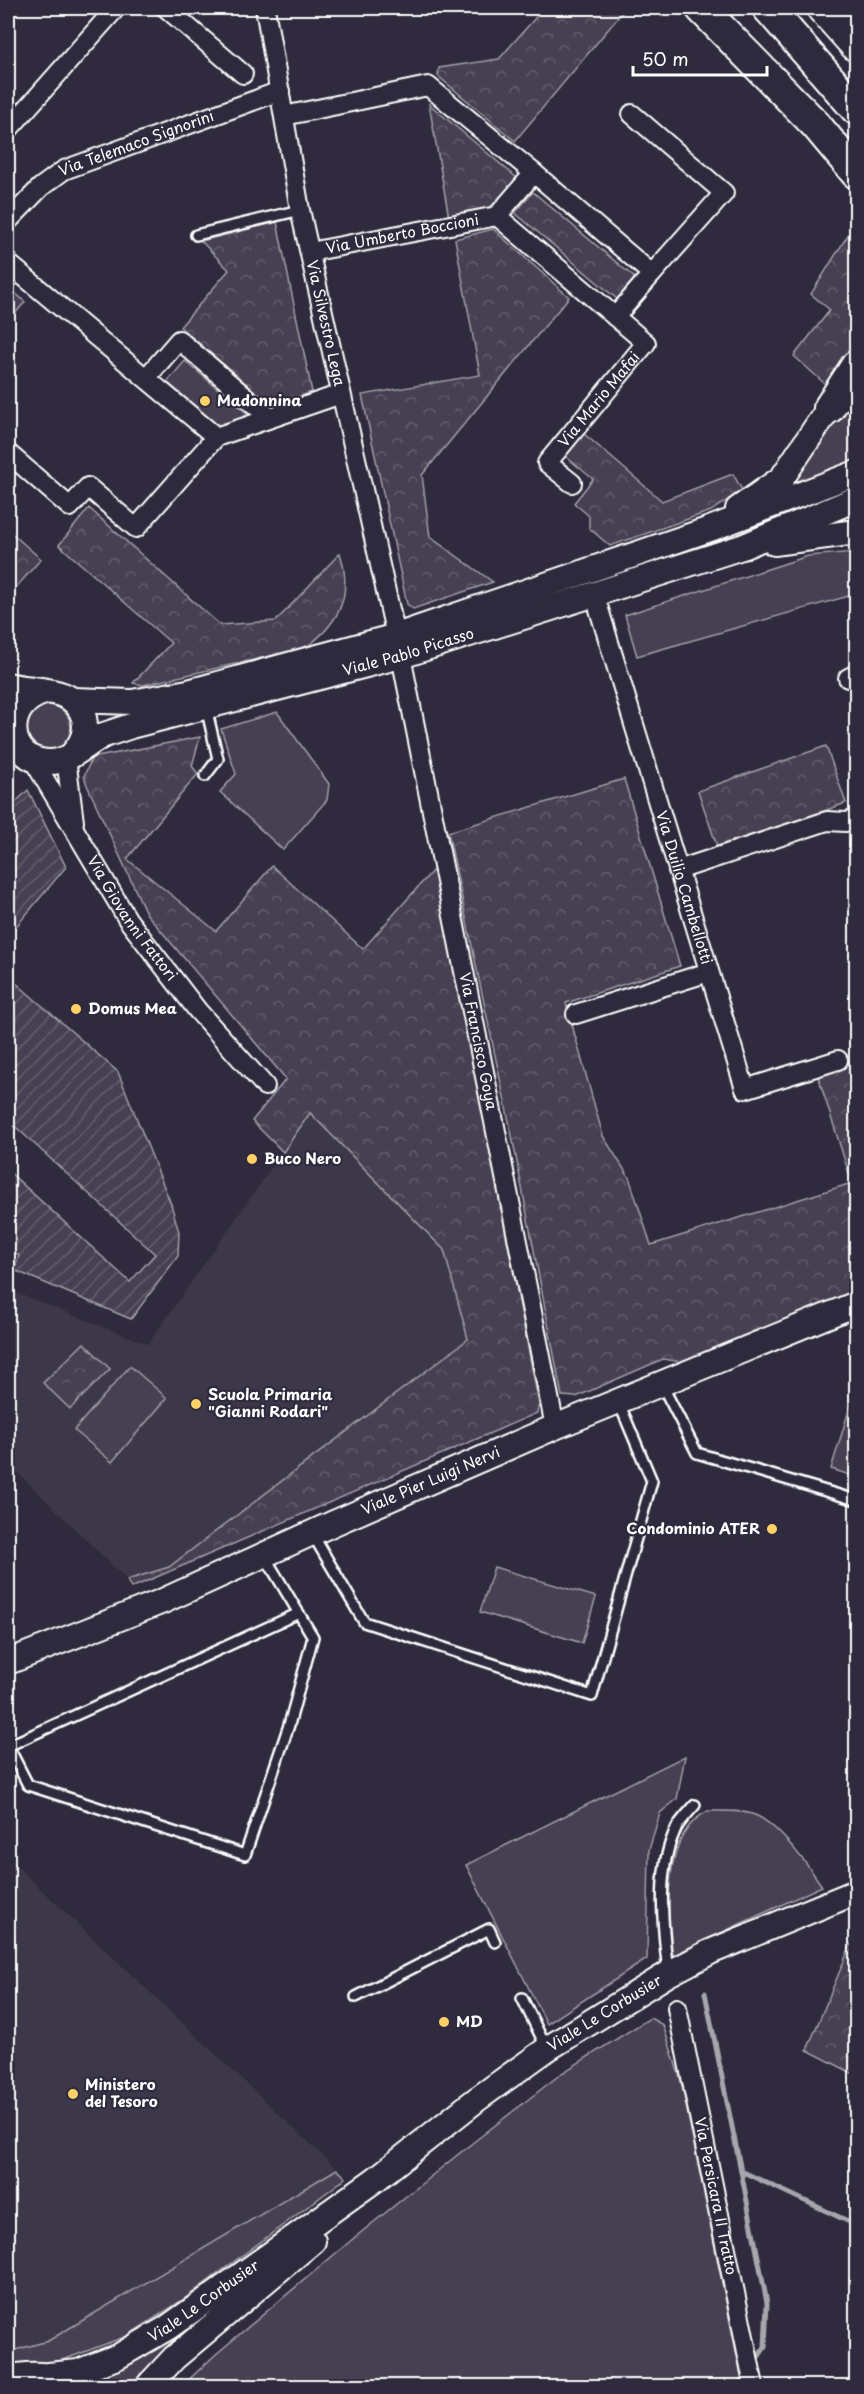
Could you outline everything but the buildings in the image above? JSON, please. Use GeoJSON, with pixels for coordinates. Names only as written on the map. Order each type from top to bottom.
{"type":"FeatureCollection","features":[{"type":"Feature","properties":{"kind":"main road"},"geometry":{"type":"LineString","coordinates":[[701,8],[816,125],[856,173]]}},
{"type":"Feature","properties":{"kind":"main road"},"geometry":{"type":"LineString","coordinates":[[768,8],[856,109]]}},
{"type":"Feature","properties":{"kind":"main road"},"geometry":{"type":"LineString","coordinates":[[822,8],[856,46]]}},
{"type":"Feature","properties":{"kind":"main road"},"geometry":{"type":"LineString","coordinates":[[829,408],[856,366]]}},
{"type":"Feature","properties":{"kind":"street"},"geometry":{"type":"LineString","coordinates":[[8,129],[116,8]]}},
{"type":"Feature","properties":{"kind":"street"},"geometry":{"type":"LineString","coordinates":[[166,8],[243,74]]}},
{"type":"Feature","properties":{"kind":"street","name":"Via Silvestro Lega"},"geometry":{"type":"LineString","coordinates":[[265,8],[300,210],[399,646]]}},
{"type":"Feature","properties":{"kind":"street"},"geometry":{"type":"LineString","coordinates":[[284,116],[428,86],[534,172],[652,274]]}},
{"type":"Feature","properties":{"kind":"street","name":"Via Telemaco Signorini"},"geometry":{"type":"LineString","coordinates":[[11,209],[64,170],[280,91]]}},
{"type":"Feature","properties":{"kind":"street"},"geometry":{"type":"LineString","coordinates":[[534,172],[497,216],[615,317],[724,193],[632,114]]}},
{"type":"Feature","properties":{"kind":"street","name":"Via Umberto Boccioni"},"geometry":{"type":"LineString","coordinates":[[309,252],[497,216]]}},
{"type":"Feature","properties":{"kind":"street"},"geometry":{"type":"LineString","coordinates":[[8,263],[216,436]]}},
{"type":"Feature","properties":{"kind":"street","name":"Via Mario Mafai"},"geometry":{"type":"LineString","coordinates":[[572,483],[547,463],[646,343],[615,317]]}},
{"type":"Feature","properties":{"kind":"street"},"geometry":{"type":"LineString","coordinates":[[146,378],[179,340],[270,418]]}},
{"type":"Feature","properties":{"kind":"street","name":"Viale Pablo Picasso"},"geometry":{"type":"LineString","coordinates":[[710,529],[782,478],[829,408],[856,384]]}},
{"type":"Feature","properties":{"kind":"street"},"geometry":{"type":"LineString","coordinates":[[8,453],[70,507],[88,487],[136,528],[216,436],[341,394]]}},
{"type":"Feature","properties":{"kind":"street","name":"Viale Pablo Picasso"},"geometry":{"type":"LineString","coordinates":[[8,685],[60,693],[72,700],[132,702],[399,646],[856,473]]}},
{"type":"Feature","properties":{"kind":"street","name":"Viale Pablo Picasso"},"geometry":{"type":"LineString","coordinates":[[32,758],[54,762],[112,733],[207,707],[399,646],[594,593],[742,547],[856,499]]}},
{"type":"Feature","properties":{"kind":"street","name":"Viale Pablo Picasso"},"geometry":{"type":"LineString","coordinates":[[742,547],[856,532]]}},
{"type":"Feature","properties":{"kind":"street","name":"Via Duilio Cambellotti"},"geometry":{"type":"LineString","coordinates":[[594,593],[745,1089],[838,1060]]}},
{"type":"Feature","properties":{"kind":"street","name":"Via Francisco Goya"},"geometry":{"type":"LineString","coordinates":[[399,646],[555,1427]]}},
{"type":"Feature","properties":{"kind":"street"},"geometry":{"type":"LineString","coordinates":[[32,758],[20,747],[11,722],[25,701],[45,692]]}},
{"type":"Feature","properties":{"kind":"street"},"geometry":{"type":"LineString","coordinates":[[70,755],[83,739],[85,721],[72,700]]}},
{"type":"Feature","properties":{"kind":"street","name":"Via Giovanni Fattori"},"geometry":{"type":"LineString","coordinates":[[70,755],[75,827]]}},
{"type":"Feature","properties":{"kind":"street","name":"Via Giovanni Fattori"},"geometry":{"type":"LineString","coordinates":[[32,758],[75,827],[128,921],[198,1011],[265,1086]]}},
{"type":"Feature","properties":{"kind":"street"},"geometry":{"type":"LineString","coordinates":[[678,870],[827,821],[846,822],[856,819]]}},
{"type":"Feature","properties":{"kind":"street"},"geometry":{"type":"LineString","coordinates":[[576,1014],[709,972]]}},
{"type":"Feature","properties":{"kind":"street","name":"Viale Pier Luigi Nervi"},"geometry":{"type":"LineString","coordinates":[[8,1662],[163,1601],[555,1427],[856,1304]]}},
{"type":"Feature","properties":{"kind":"street","name":"Viale Le Corbusier"},"geometry":{"type":"LineString","coordinates":[[8,2379],[23,2374],[49,2375],[78,2372],[119,2356],[167,2328],[376,2179],[476,2100],[547,2049],[668,1974],[710,1952],[856,1892]]}},
{"type":"Feature","properties":{"kind":"street","name":"Via Persicara II Tratto"},"geometry":{"type":"LineString","coordinates":[[677,2008],[754,2386]]}},
{"type":"Feature","properties":{"kind":"street","name":"Viale Le Corbusier"},"geometry":{"type":"LineString","coordinates":[[148,2386],[174,2358],[308,2246],[376,2179]]}},
{"type":"Feature","properties":{"kind":"street","name":"Viale Le Corbusier"},"geometry":{"type":"LineString","coordinates":[[49,2375],[81,2386]]}},
{"type":"Feature","properties":{"kind":"lane"},"geometry":{"type":"LineString","coordinates":[[196,235],[300,210]]}},
{"type":"Feature","properties":{"kind":"lane"},"geometry":{"type":"LineString","coordinates":[[205,776],[218,759],[207,707]]}},
{"type":"Feature","properties":{"kind":"lane"},"geometry":{"type":"LineString","coordinates":[[662,1385],[697,1453],[856,1500]]}},
{"type":"Feature","properties":{"kind":"lane"},"geometry":{"type":"LineString","coordinates":[[312,1533],[364,1622],[592,1696],[652,1481],[618,1402]]}},
{"type":"Feature","properties":{"kind":"lane"},"geometry":{"type":"LineString","coordinates":[[263,1555],[299,1613],[313,1637],[289,1725],[244,1855],[28,1785],[8,1746],[299,1613]]}},
{"type":"Feature","properties":{"kind":"lane"},"geometry":{"type":"LineString","coordinates":[[668,1974],[664,1932],[665,1863],[678,1826],[695,1805]]}},
{"type":"Feature","properties":{"kind":"lane"},"geometry":{"type":"LineString","coordinates":[[356,1997],[489,1929],[495,1942]]}},
{"type":"Feature","properties":{"kind":"lane"},"geometry":{"type":"LineString","coordinates":[[522,1998],[547,2049]]}},
{"type":"Feature","properties":{"kind":"shaded area","name":"Scuola Primaria \"Gianni Rodari\""},"geometry":{"type":"Polygon","coordinates":[[[310,1113],[444,1250],[468,1340],[169,1567],[127,1580],[8,1463],[8,1305],[14,1292],[148,1344],[310,1113]]]}},
{"type":"Feature","properties":{"kind":"shaded area","name":"Ministero del Tesoro"},"geometry":{"type":"Polygon","coordinates":[[[8,1858],[337,2169],[48,2341],[8,2352],[8,1858]]]}},
{"type":"Feature","properties":{"kind":"green space"},"geometry":{"type":"Polygon","coordinates":[[[544,8],[626,8],[515,141],[438,76],[439,68],[499,59],[544,8]]]}},
{"type":"Feature","properties":{"kind":"green space"},"geometry":{"type":"Polygon","coordinates":[[[429,104],[517,178],[492,207],[449,218],[429,104]]]}},
{"type":"Feature","properties":{"kind":"green space"},"geometry":{"type":"Polygon","coordinates":[[[533,192],[635,278],[617,299],[515,213],[533,192]]]}},
{"type":"Feature","properties":{"kind":"green space"},"geometry":{"type":"Polygon","coordinates":[[[277,222],[312,392],[272,406],[180,327],[229,270],[201,241],[277,222]]]}},
{"type":"Feature","properties":{"kind":"green space"},"geometry":{"type":"Polygon","coordinates":[[[856,222],[856,341],[825,384],[794,356],[830,310],[811,294],[856,222]]]}},
{"type":"Feature","properties":{"kind":"green space"},"geometry":{"type":"Polygon","coordinates":[[[493,229],[569,297],[422,475],[430,537],[493,582],[413,609],[407,604],[362,395],[480,375],[455,239],[493,229]]]}},
{"type":"Feature","properties":{"kind":"green space"},"geometry":{"type":"Polygon","coordinates":[[[8,286],[25,302],[8,322],[8,286]]]}},
{"type":"Feature","properties":{"kind":"green space"},"geometry":{"type":"Polygon","coordinates":[[[185,361],[249,415],[219,426],[167,382],[185,361]]]}},
{"type":"Feature","properties":{"kind":"green space"},"geometry":{"type":"Polygon","coordinates":[[[856,397],[856,462],[769,500],[856,397]]]}},
{"type":"Feature","properties":{"kind":"green space"},"geometry":{"type":"Polygon","coordinates":[[[583,433],[662,501],[733,474],[742,490],[711,511],[610,546],[589,528],[589,516],[574,503],[593,479],[565,456],[583,433]]]}},
{"type":"Feature","properties":{"kind":"green space"},"geometry":{"type":"Polygon","coordinates":[[[89,508],[220,625],[276,621],[340,553],[345,582],[340,607],[327,629],[305,648],[143,685],[133,683],[171,643],[59,545],[89,508]]]}},
{"type":"Feature","properties":{"kind":"green space"},"geometry":{"type":"Polygon","coordinates":[[[8,530],[41,559],[12,592],[8,588],[8,530]]]}},
{"type":"Feature","properties":{"kind":"green space"},"geometry":{"type":"Polygon","coordinates":[[[856,552],[856,594],[637,656],[625,615],[808,556],[856,552]]]}},
{"type":"Feature","properties":{"kind":"green space"},"geometry":{"type":"Polygon","coordinates":[[[48,705],[64,712],[71,728],[64,744],[48,751],[32,744],[25,728],[32,712],[48,705]]]}},
{"type":"Feature","properties":{"kind":"green space"},"geometry":{"type":"Polygon","coordinates":[[[277,712],[329,784],[327,800],[283,850],[220,792],[236,774],[221,729],[277,712]]]}},
{"type":"Feature","properties":{"kind":"green space"},"geometry":{"type":"Polygon","coordinates":[[[200,737],[192,766],[198,774],[127,859],[216,931],[272,866],[363,949],[435,868],[539,1404],[537,1413],[131,1588],[127,1580],[169,1567],[468,1339],[444,1250],[310,1113],[283,1152],[252,1121],[286,1079],[146,913],[87,785],[84,776],[92,758],[200,737]]]}},
{"type":"Feature","properties":{"kind":"green space"},"geometry":{"type":"Polygon","coordinates":[[[826,746],[846,803],[718,849],[698,791],[826,746]]]}},
{"type":"Feature","properties":{"kind":"green space"},"geometry":{"type":"Polygon","coordinates":[[[624,779],[680,966],[566,1003],[603,1136],[629,1177],[651,1245],[852,1183],[817,1073],[856,1059],[856,1299],[696,1364],[663,1359],[576,1397],[562,1396],[511,1131],[448,832],[624,779]]]}},
{"type":"Feature","properties":{"kind":"green space"},"geometry":{"type":"Polygon","coordinates":[[[28,790],[66,867],[14,929],[8,924],[8,810],[28,790]]]}},
{"type":"Feature","properties":{"kind":"green space"},"geometry":{"type":"Polygon","coordinates":[[[8,976],[118,1072],[171,1204],[179,1232],[178,1256],[131,1319],[14,1270],[19,1256],[8,1246],[8,1171],[130,1282],[155,1254],[8,1120],[8,976]]]}},
{"type":"Feature","properties":{"kind":"green space"},"geometry":{"type":"Polygon","coordinates":[[[84,1343],[110,1369],[70,1409],[43,1383],[84,1343]]]}},
{"type":"Feature","properties":{"kind":"green space"},"geometry":{"type":"Polygon","coordinates":[[[130,1366],[167,1398],[112,1462],[74,1430],[130,1366]]]}},
{"type":"Feature","properties":{"kind":"green space"},"geometry":{"type":"Polygon","coordinates":[[[856,1387],[856,1477],[831,1469],[856,1387]]]}},
{"type":"Feature","properties":{"kind":"green space"},"geometry":{"type":"Polygon","coordinates":[[[494,1567],[596,1597],[582,1643],[480,1612],[494,1567]]]}},
{"type":"Feature","properties":{"kind":"green space"},"geometry":{"type":"Polygon","coordinates":[[[685,1756],[677,1799],[660,1813],[649,1850],[647,1959],[547,2024],[466,1865],[685,1756]]]}},
{"type":"Feature","properties":{"kind":"green space"},"geometry":{"type":"Polygon","coordinates":[[[708,1811],[744,1812],[764,1820],[792,1846],[822,1886],[671,1956],[669,1897],[675,1855],[682,1837],[693,1822],[708,1811]]]}},
{"type":"Feature","properties":{"kind":"green space"},"geometry":{"type":"Polygon","coordinates":[[[856,1932],[856,2075],[807,2050],[856,1932]]]}},
{"type":"Feature","properties":{"kind":"green space"},"geometry":{"type":"Polygon","coordinates":[[[650,2018],[663,2025],[681,2081],[743,2386],[182,2386],[215,2355],[354,2238],[466,2148],[562,2073],[650,2018]]]}},
{"type":"Feature","properties":{"kind":"green space"},"geometry":{"type":"Polygon","coordinates":[[[337,2169],[346,2178],[184,2299],[127,2336],[36,2370],[8,2373],[8,2352],[48,2341],[337,2169]]]}},
{"type":"Feature","properties":{"kind":"green space"},"geometry":{"type":"Polygon","coordinates":[[[293,2247],[135,2386],[91,2386],[85,2382],[140,2359],[208,2312],[293,2247]]]}},
{"type":"Feature","properties":{"kind":"waterway"},"geometry":{"type":"LineString","coordinates":[[705,1993],[741,2171]]}},
{"type":"Feature","properties":{"kind":"waterway"},"geometry":{"type":"LineString","coordinates":[[754,2363],[765,2347],[767,2303],[741,2171],[856,2225]]}},
{"type":"Feature","properties":{"kind":"waterway"},"geometry":{"type":"LineString","coordinates":[[738,2386],[746,2375]]}},
{"type":"Feature","properties":{"kind":"place","name":"Madonnina"},"geometry":{"type":"Point","coordinates":[205,401]}},
{"type":"Feature","properties":{"kind":"place","name":"Domus Mea"},"geometry":{"type":"Point","coordinates":[76,1009]}},
{"type":"Feature","properties":{"kind":"place","name":"Buco Nero"},"geometry":{"type":"Point","coordinates":[252,1159]}},
{"type":"Feature","properties":{"kind":"place","name":"Scuola Primaria \"Gianni Rodari\""},"geometry":{"type":"Point","coordinates":[196,1404]}},
{"type":"Feature","properties":{"kind":"place","name":"Condominio ATER"},"geometry":{"type":"Point","coordinates":[772,1529]}},
{"type":"Feature","properties":{"kind":"place","name":"MD"},"geometry":{"type":"Point","coordinates":[444,2022]}},
{"type":"Feature","properties":{"kind":"place","name":"Ministero del Tesoro"},"geometry":{"type":"Point","coordinates":[73,2094]}}]}
